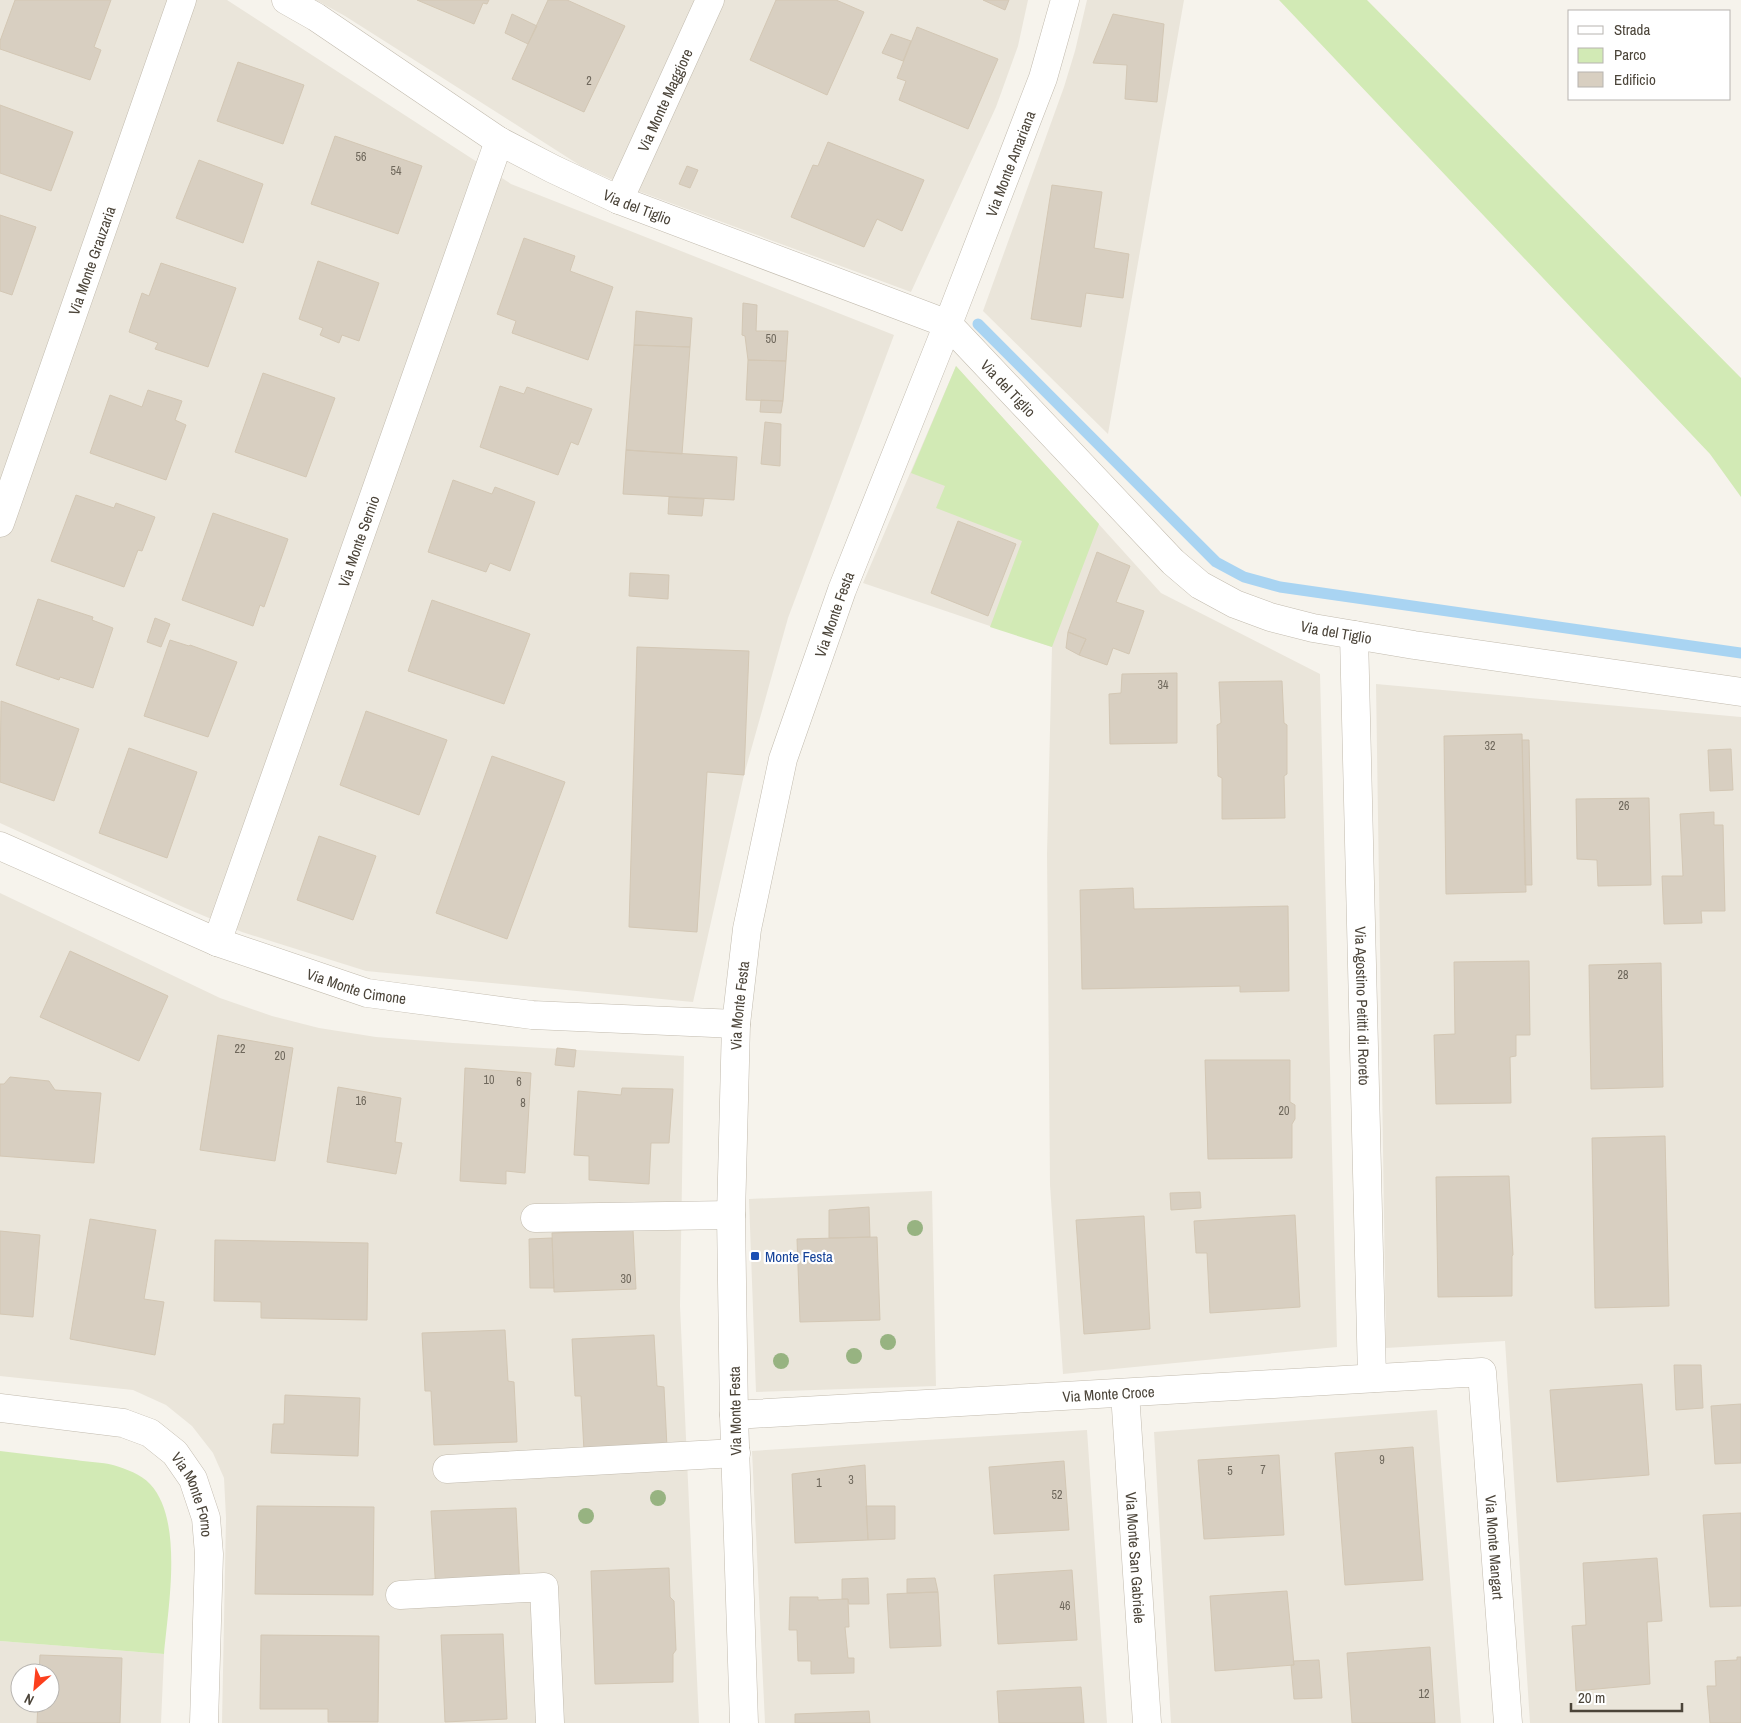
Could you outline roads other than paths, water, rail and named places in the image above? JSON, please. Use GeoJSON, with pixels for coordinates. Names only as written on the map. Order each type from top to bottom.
{"type":"FeatureCollection","features":[{"type":"Feature","properties":{"kind":"street","name":"Via Monte Grauzaria"},"geometry":{"type":"LineString","coordinates":[[0,523],[182,0]]}},
{"type":"Feature","properties":{"kind":"street","name":"Via del Tiglio"},"geometry":{"type":"LineString","coordinates":[[286,0],[320,9],[499,141],[553,169],[619,200],[948,324],[1173,562],[1200,585],[1235,604],[1270,617],[1313,628],[1741,692]]}},
{"type":"Feature","properties":{"kind":"street","name":"Via Monte Maggiore"},"geometry":{"type":"LineString","coordinates":[[619,200],[710,0]]}},
{"type":"Feature","properties":{"kind":"street","name":"Via Monte Amariana"},"geometry":{"type":"LineString","coordinates":[[948,324],[1043,78],[1065,0]]}},
{"type":"Feature","properties":{"kind":"street","name":"Via Monte Sernio"},"geometry":{"type":"LineString","coordinates":[[217,942],[499,141]]}},
{"type":"Feature","properties":{"kind":"street","name":"Via Monte Festa"},"geometry":{"type":"LineString","coordinates":[[744,1723],[734,1415],[731,1215],[736,1024],[747,929],[783,759],[842,590],[948,324]]}},
{"type":"Feature","properties":{"kind":"street","name":"Via Agostino Petitti di Roreto"},"geometry":{"type":"LineString","coordinates":[[1354,635],[1372,1378]]}},
{"type":"Feature","properties":{"kind":"street","name":"Via Monte Cimone"},"geometry":{"type":"LineString","coordinates":[[0,846],[217,942],[367,994],[532,1015],[736,1024]]}},
{"type":"Feature","properties":{"kind":"street"},"geometry":{"type":"LineString","coordinates":[[535,1218],[731,1215]]}},
{"type":"Feature","properties":{"kind":"street","name":"Via Monte Croce"},"geometry":{"type":"LineString","coordinates":[[734,1415],[1482,1372]]}},
{"type":"Feature","properties":{"kind":"street","name":"Via Monte Mangart"},"geometry":{"type":"LineString","coordinates":[[1482,1372],[1508,1723]]}},
{"type":"Feature","properties":{"kind":"street","name":"Via Monte San Gabriele"},"geometry":{"type":"LineString","coordinates":[[1125,1393],[1147,1723]]}},
{"type":"Feature","properties":{"kind":"street","name":"Via Monte Forno"},"geometry":{"type":"LineString","coordinates":[[0,1408],[123,1423],[150,1433],[175,1453],[193,1479],[206,1518],[209,1554],[204,1723]]}},
{"type":"Feature","properties":{"kind":"street"},"geometry":{"type":"LineString","coordinates":[[447,1468],[736,1453]]}},
{"type":"Feature","properties":{"kind":"street"},"geometry":{"type":"LineString","coordinates":[[400,1595],[544,1587],[550,1723]]}},
{"type":"Feature","properties":{"kind":"waterway"},"geometry":{"type":"LineString","coordinates":[[978,324],[1216,562],[1244,577],[1280,587],[1741,653]]}},
{"type":"Feature","properties":{"kind":"place","name":"Monte Festa"},"geometry":{"type":"Point","coordinates":[755,1256]}}]}
